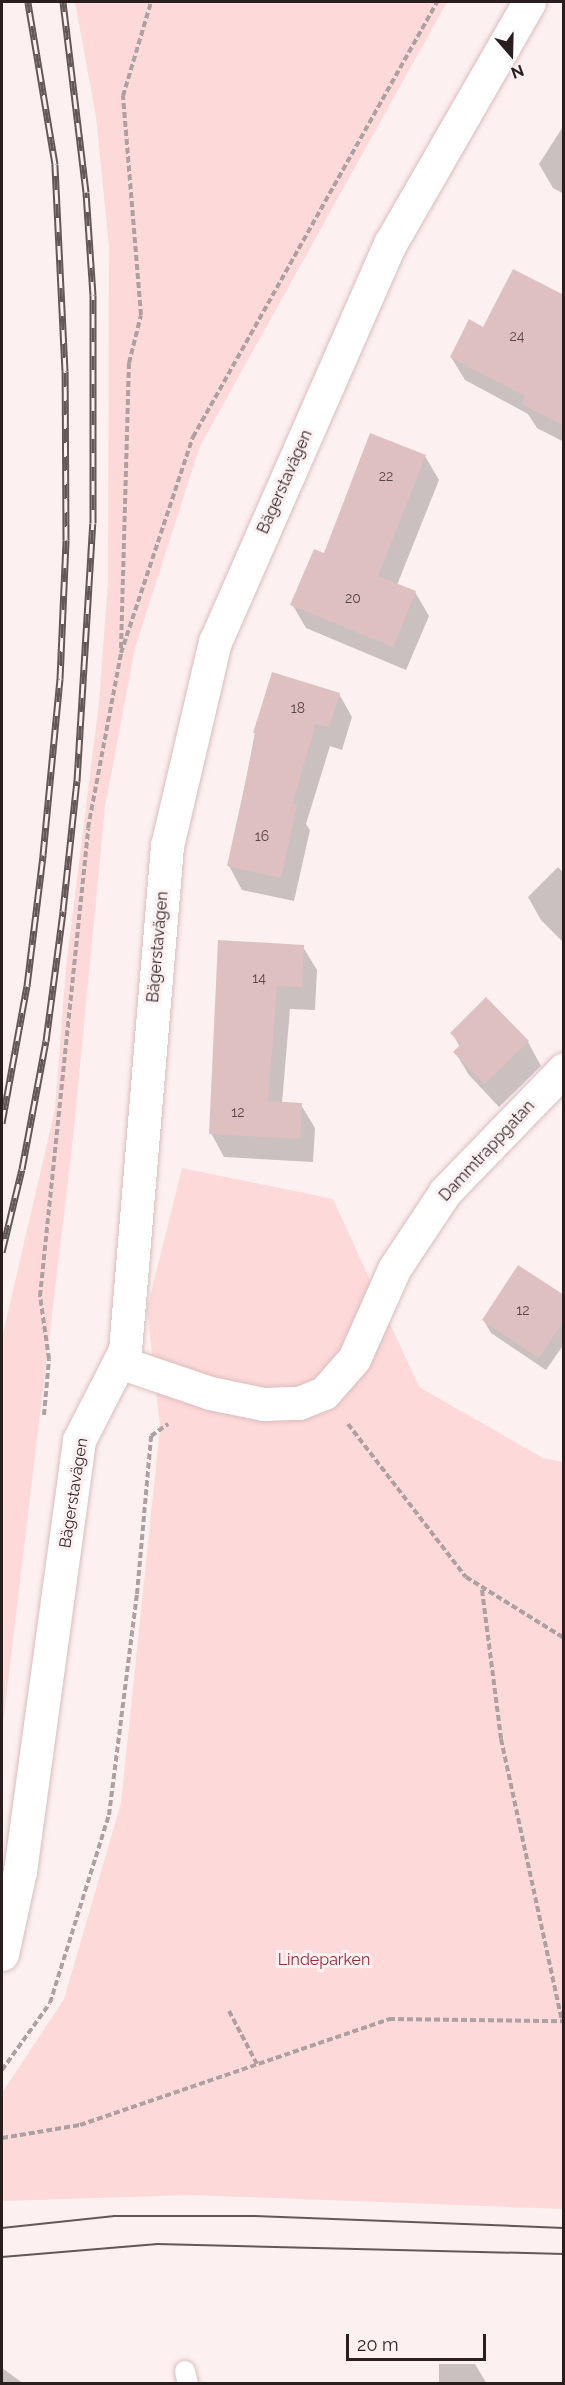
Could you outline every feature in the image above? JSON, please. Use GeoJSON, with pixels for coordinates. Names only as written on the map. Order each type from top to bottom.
{"type":"FeatureCollection","features":[{"type":"Feature","properties":{"kind":"street","name":"Bägerstavägen"},"geometry":{"type":"LineString","coordinates":[[2,1954],[20,1871],[79,1440],[125,1350],[167,846],[215,642],[390,244],[529,2]]}},
{"type":"Feature","properties":{"kind":"street","name":"Dammtrappgatan"},"geometry":{"type":"LineString","coordinates":[[119,1362],[210,1393],[263,1404],[299,1403],[324,1393],[354,1359],[394,1269],[445,1192],[562,1073]]}},
{"type":"Feature","properties":{"kind":"path"},"geometry":{"type":"LineString","coordinates":[[121,653],[129,363],[141,315],[123,96],[151,2]]}},
{"type":"Feature","properties":{"kind":"path"},"geometry":{"type":"LineString","coordinates":[[44,1418],[49,1359],[40,1296],[88,828],[121,653],[193,437],[437,2]]}},
{"type":"Feature","properties":{"kind":"path"},"geometry":{"type":"LineString","coordinates":[[324,1393],[466,1577],[482,1590],[564,1638]]}},
{"type":"Feature","properties":{"kind":"path"},"geometry":{"type":"LineString","coordinates":[[2,2070],[50,2003],[109,1815],[137,1594],[151,1436],[176,1418]]}},
{"type":"Feature","properties":{"kind":"path"},"geometry":{"type":"LineString","coordinates":[[2,2138],[80,2125],[388,2019],[563,2021],[501,1738],[482,1590]]}},
{"type":"Feature","properties":{"kind":"path"},"geometry":{"type":"LineString","coordinates":[[229,2011],[257,2064]]}},
{"type":"Feature","properties":{"kind":"green space"},"geometry":{"type":"Polygon","coordinates":[[[75,2],[447,2],[200,446],[135,648],[105,807],[73,1139],[2,1732],[2,1338],[55,1109],[66,967],[99,702],[108,582],[109,247],[96,117],[75,2]]]}},
{"type":"Feature","properties":{"kind":"green space","name":"Lindeparken"},"geometry":{"type":"Polygon","coordinates":[[[182,1168],[333,1199],[419,1387],[543,1458],[563,1462],[563,2209],[191,2195],[2,2201],[2,2093],[64,1999],[121,1803],[160,1427],[147,1309],[182,1168]]]}},
{"type":"Feature","properties":{"kind":"building"},"geometry":{"type":"Polygon","coordinates":[[[513,269],[564,295],[564,426],[522,404],[525,396],[450,357],[469,319],[483,327],[513,269]]]}},
{"type":"Feature","properties":{"kind":"building"},"geometry":{"type":"Polygon","coordinates":[[[370,433],[426,455],[378,576],[416,591],[393,647],[290,605],[314,549],[324,553],[370,433]]]}},
{"type":"Feature","properties":{"kind":"building"},"geometry":{"type":"Polygon","coordinates":[[[272,672],[340,693],[329,727],[316,724],[292,804],[297,805],[281,878],[227,866],[256,734],[253,733],[272,672]]]}},
{"type":"Feature","properties":{"kind":"building"},"geometry":{"type":"Polygon","coordinates":[[[218,940],[304,945],[302,987],[277,986],[268,1101],[302,1103],[300,1139],[209,1134],[218,940]]]}},
{"type":"Feature","properties":{"kind":"building"},"geometry":{"type":"Polygon","coordinates":[[[486,997],[529,1041],[484,1084],[453,1052],[461,1044],[450,1033],[486,997]]]}},
{"type":"Feature","properties":{"kind":"building"},"geometry":{"type":"Polygon","coordinates":[[[518,1265],[564,1295],[564,1320],[539,1358],[482,1320],[518,1265]]]}},
{"type":"Feature","properties":{"kind":"tram line"},"geometry":{"type":"LineString","coordinates":[[2,2228],[114,2216],[255,2216],[564,2228]]}},
{"type":"Feature","properties":{"kind":"tram line"},"geometry":{"type":"LineString","coordinates":[[2,2257],[157,2244],[564,2254]]}},
{"type":"Feature","properties":{"kind":"railway"},"geometry":{"type":"LineString","coordinates":[[2,1123],[27,986],[43,855],[60,679],[66,540],[65,371],[55,164],[28,2]]}},
{"type":"Feature","properties":{"kind":"railway"},"geometry":{"type":"LineString","coordinates":[[2,1252],[22,1169],[46,1041],[63,911],[77,781],[93,523],[93,295],[86,192],[63,2]]}}]}
